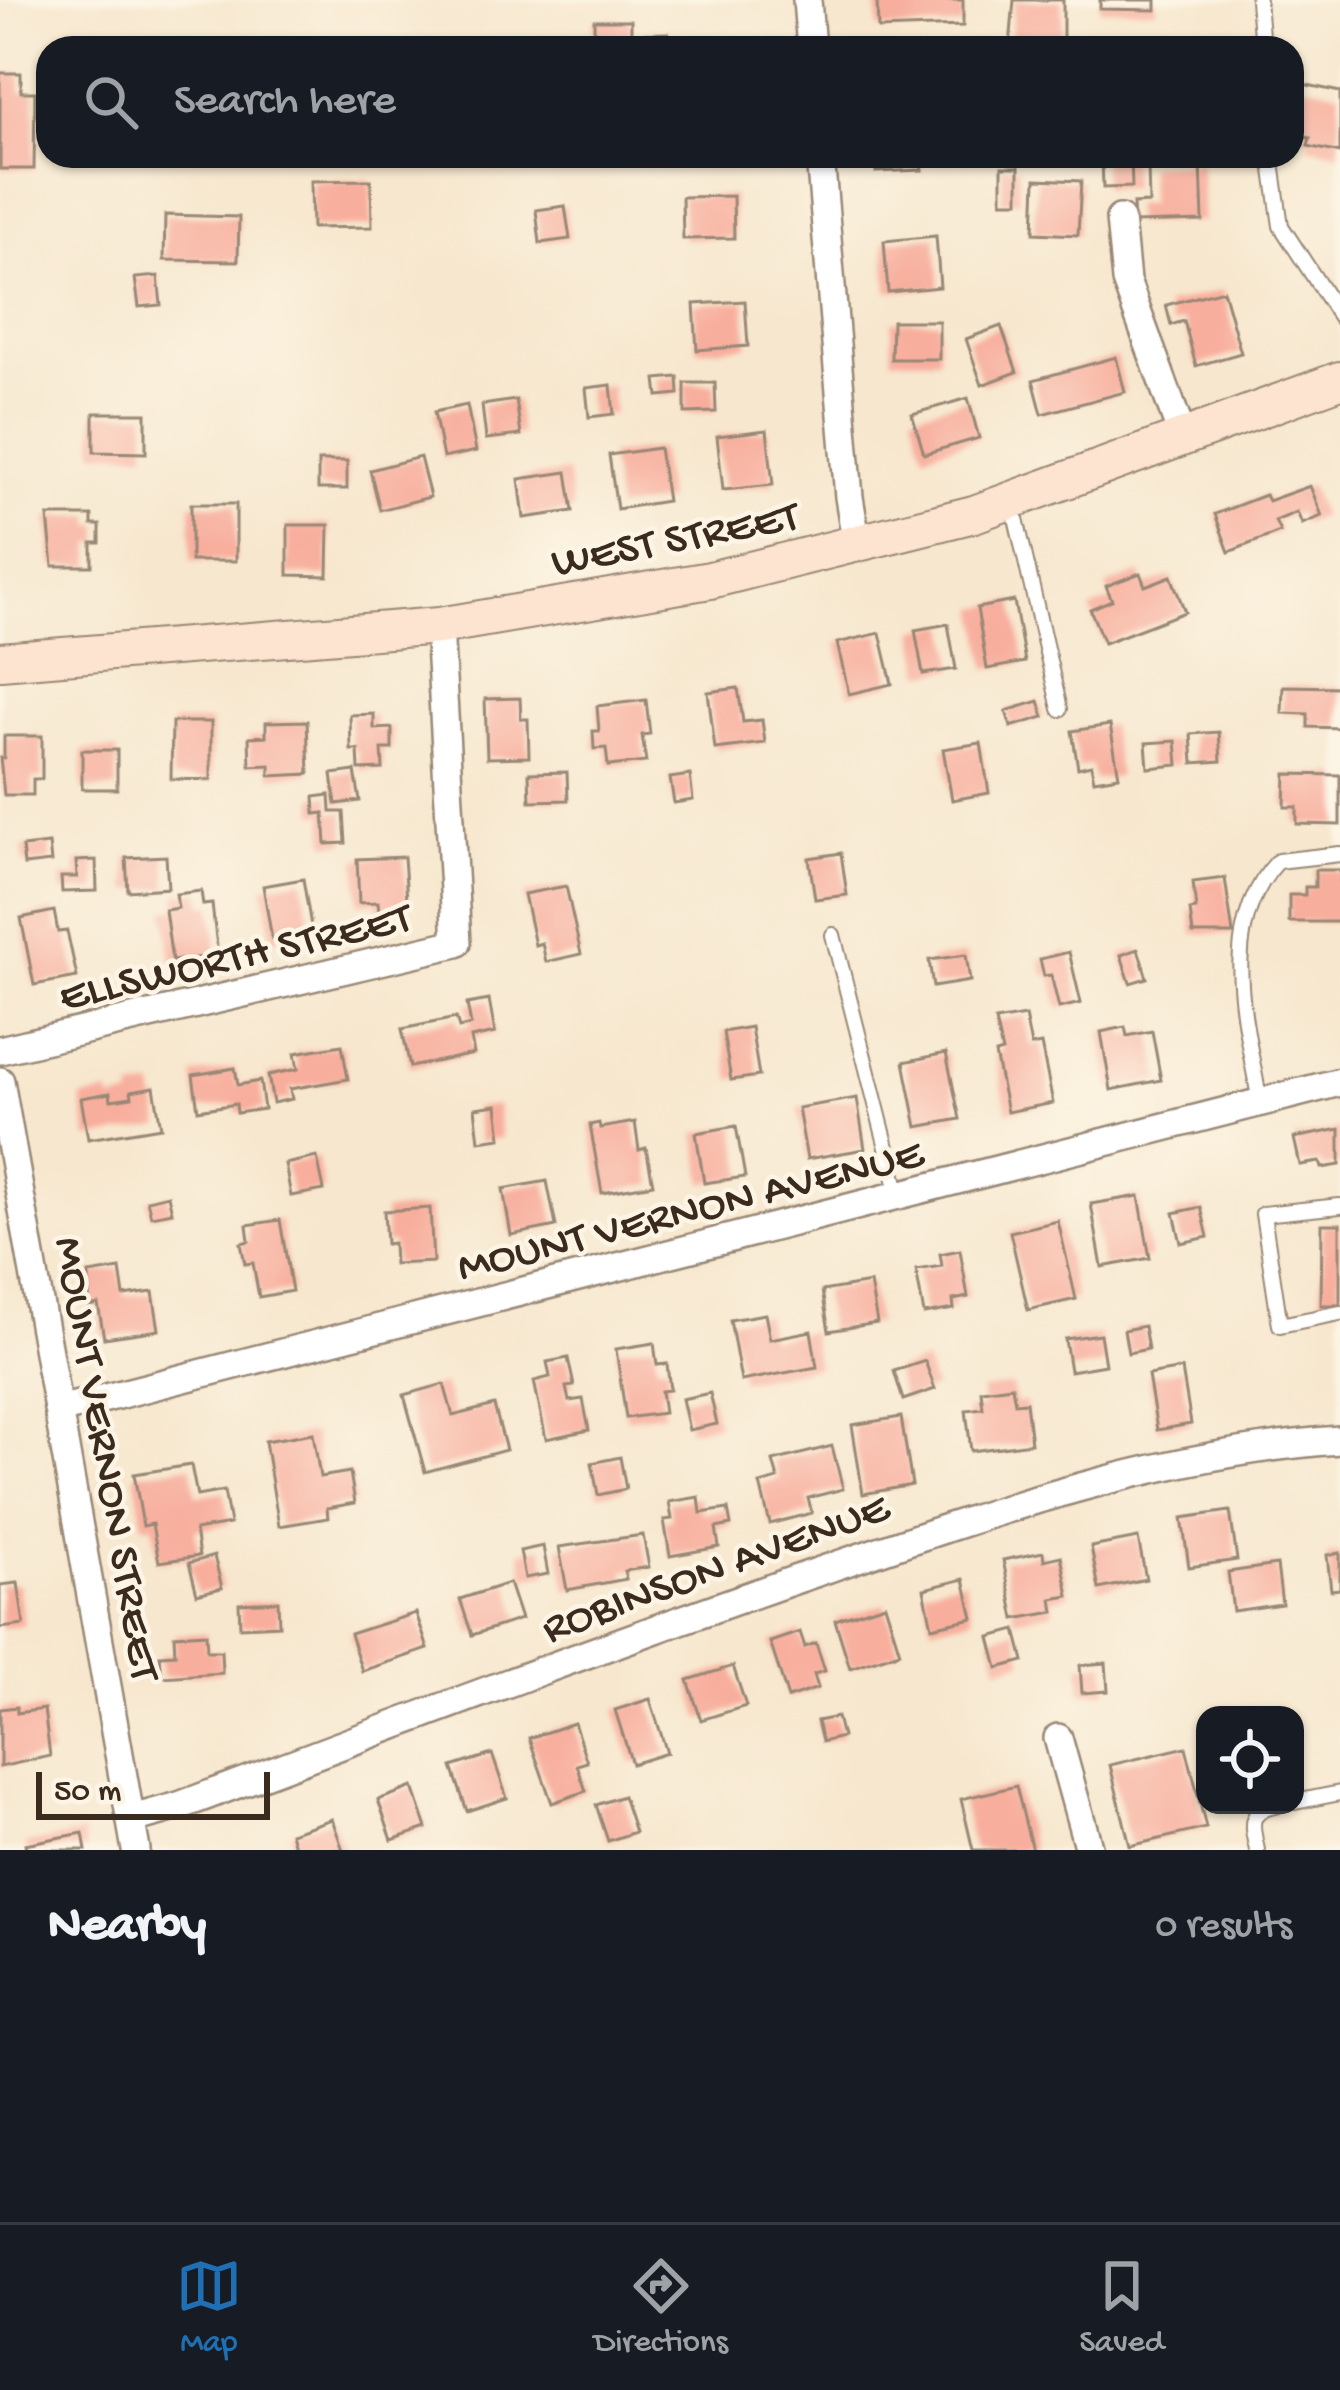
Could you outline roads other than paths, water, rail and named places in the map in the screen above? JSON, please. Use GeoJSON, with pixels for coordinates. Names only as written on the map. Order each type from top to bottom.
{"type":"FeatureCollection","features":[{"type":"Feature","properties":{"kind":"street"},"geometry":{"type":"LineString","coordinates":[[807,0],[810,36]]}},
{"type":"Feature","properties":{"kind":"street"},"geometry":{"type":"LineString","coordinates":[[821,168],[857,546]]}},
{"type":"Feature","properties":{"kind":"street"},"geometry":{"type":"LineString","coordinates":[[1120,219],[1126,281],[1183,438]]}},
{"type":"Feature","properties":{"kind":"street","name":"WEST STREET"},"geometry":{"type":"LineString","coordinates":[[0,661],[439,626],[675,587],[857,546],[1012,501],[1340,380]]}},
{"type":"Feature","properties":{"kind":"street","name":"ELLSWORTH STREET"},"geometry":{"type":"LineString","coordinates":[[0,1050],[458,943],[439,626]]}},
{"type":"Feature","properties":{"kind":"street","name":"MOUNT VERNON STREET"},"geometry":{"type":"LineString","coordinates":[[0,1081],[136,1850]]}},
{"type":"Feature","properties":{"kind":"street","name":"MOUNT VERNON AVENUE"},"geometry":{"type":"LineString","coordinates":[[59,1410],[1340,1082]]}},
{"type":"Feature","properties":{"kind":"street","name":"ROBINSON AVENUE"},"geometry":{"type":"LineString","coordinates":[[132,1819],[179,1806],[710,1607],[950,1524],[1185,1463],[1340,1440]]}},
{"type":"Feature","properties":{"kind":"street"},"geometry":{"type":"LineString","coordinates":[[1058,1738],[1089,1850]]}},
{"type":"Feature","properties":{"kind":"lane"},"geometry":{"type":"LineString","coordinates":[[1258,0],[1261,36]]}},
{"type":"Feature","properties":{"kind":"lane"},"geometry":{"type":"LineString","coordinates":[[1273,168],[1281,226],[1340,317]]}},
{"type":"Feature","properties":{"kind":"lane"},"geometry":{"type":"LineString","coordinates":[[1012,501],[1060,709]]}},
{"type":"Feature","properties":{"kind":"lane"},"geometry":{"type":"LineString","coordinates":[[1260,1102],[1239,982],[1241,939],[1261,879],[1279,861],[1340,854]]}},
{"type":"Feature","properties":{"kind":"lane"},"geometry":{"type":"LineString","coordinates":[[833,935],[899,1195]]}},
{"type":"Feature","properties":{"kind":"lane"},"geometry":{"type":"LineString","coordinates":[[1340,1206],[1264,1214],[1280,1325],[1340,1313]]}},
{"type":"Feature","properties":{"kind":"lane"},"geometry":{"type":"LineString","coordinates":[[1304,1800],[1340,1793]]}},
{"type":"Feature","properties":{"kind":"lane"},"geometry":{"type":"LineString","coordinates":[[1257,1814],[1252,1826],[1257,1850]]}}]}
